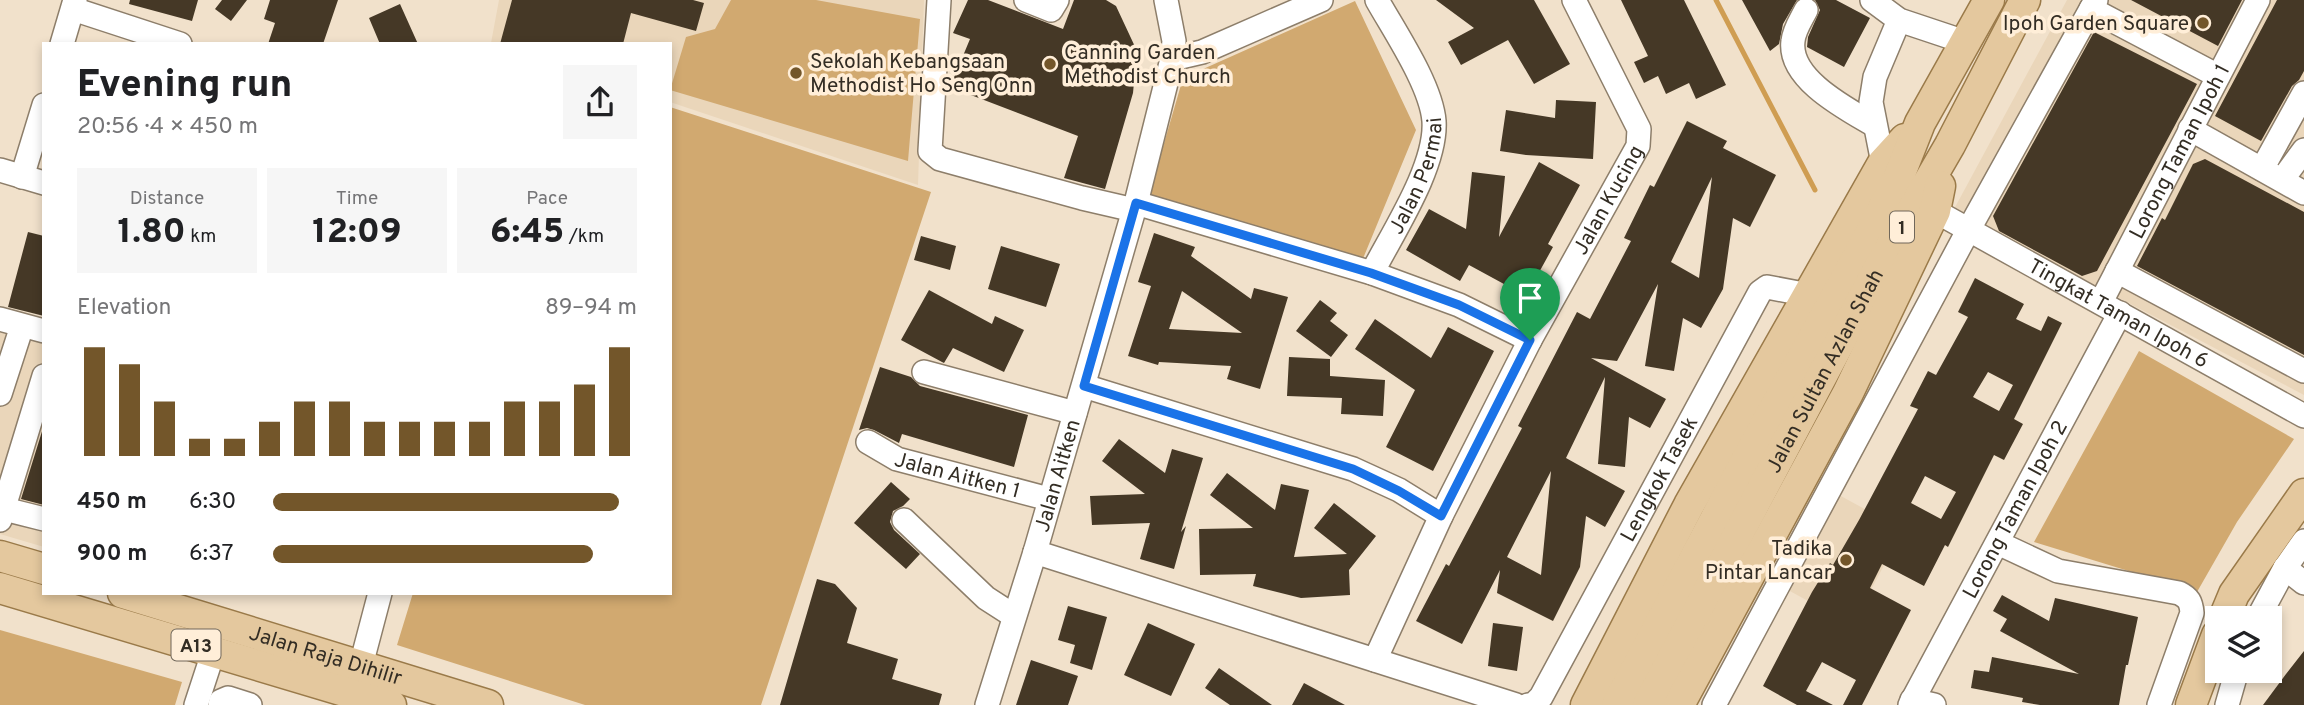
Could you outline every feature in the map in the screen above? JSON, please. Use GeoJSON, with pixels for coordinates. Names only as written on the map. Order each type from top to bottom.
{"type":"FeatureCollection","features":[{"type":"Feature","properties":{"kind":"main road","name":"Jalan Sultan Azlan Shah"},"geometry":{"type":"LineString","coordinates":[[1648,705],[1898,178],[1920,123],[1989,0]]}},
{"type":"Feature","properties":{"kind":"main road","name":"Jalan Sultan Azlan Shah"},"geometry":{"type":"LineString","coordinates":[[1618,705],[1950,145],[2025,0]]}},
{"type":"Feature","properties":{"kind":"main road"},"geometry":{"type":"LineString","coordinates":[[1586,705],[1689,505],[1883,163],[1920,123]]}},
{"type":"Feature","properties":{"kind":"main road"},"geometry":{"type":"LineString","coordinates":[[1679,705],[1848,393],[1935,211],[1950,145]]}},
{"type":"Feature","properties":{"kind":"main road"},"geometry":{"type":"LineString","coordinates":[[2229,606],[2234,594],[2304,494]]}},
{"type":"Feature","properties":{"kind":"main road"},"geometry":{"type":"LineString","coordinates":[[0,556],[42,568]]}},
{"type":"Feature","properties":{"kind":"main road","name":"Jalan Raja Dihilir"},"geometry":{"type":"LineString","coordinates":[[0,587],[391,705]]}},
{"type":"Feature","properties":{"kind":"main road","name":"Jalan Raja Dihilir"},"geometry":{"type":"LineString","coordinates":[[143,596],[488,705]]}},
{"type":"Feature","properties":{"kind":"main road"},"geometry":{"type":"LineString","coordinates":[[2191,705],[2205,667]]}},
{"type":"Feature","properties":{"kind":"street"},"geometry":{"type":"LineString","coordinates":[[939,0],[930,151],[940,159],[1082,198],[1135,206],[1371,273],[1459,305],[1530,340]]}},
{"type":"Feature","properties":{"kind":"street"},"geometry":{"type":"LineString","coordinates":[[1026,0],[1051,10],[1057,0]]}},
{"type":"Feature","properties":{"kind":"street","name":"Jalan Aitken"},"geometry":{"type":"LineString","coordinates":[[990,703],[1135,206],[1172,59],[1174,41],[1166,0]]}},
{"type":"Feature","properties":{"kind":"street"},"geometry":{"type":"LineString","coordinates":[[1172,59],[1202,52],[1321,0]]}},
{"type":"Feature","properties":{"kind":"street","name":"Jalan Permai"},"geometry":{"type":"LineString","coordinates":[[1371,273],[1426,168],[1434,131],[1434,119],[1425,87],[1377,0]]}},
{"type":"Feature","properties":{"kind":"street","name":"Jalan Kucing"},"geometry":{"type":"LineString","coordinates":[[1375,660],[1441,516],[1530,340],[1638,146],[1639,129],[1574,0]]}},
{"type":"Feature","properties":{"kind":"street"},"geometry":{"type":"LineString","coordinates":[[1872,0],[1899,20],[1965,42]]}},
{"type":"Feature","properties":{"kind":"street","name":"Lorong Taman Ipoh 1"},"geometry":{"type":"LineString","coordinates":[[2111,308],[2117,271],[2258,0]]}},
{"type":"Feature","properties":{"kind":"street"},"geometry":{"type":"LineString","coordinates":[[63,42],[74,4],[175,42]]}},
{"type":"Feature","properties":{"kind":"street"},"geometry":{"type":"LineString","coordinates":[[1714,705],[2093,4],[2218,75]]}},
{"type":"Feature","properties":{"kind":"street"},"geometry":{"type":"LineString","coordinates":[[1806,10],[1798,24],[1793,42],[1794,56],[1804,73],[1826,97],[1874,125]]}},
{"type":"Feature","properties":{"kind":"street"},"geometry":{"type":"LineString","coordinates":[[1883,163],[1871,102],[1875,77],[1899,20]]}},
{"type":"Feature","properties":{"kind":"street"},"geometry":{"type":"LineString","coordinates":[[2272,175],[2304,93]]}},
{"type":"Feature","properties":{"kind":"street"},"geometry":{"type":"LineString","coordinates":[[0,170],[33,180],[42,119]]}},
{"type":"Feature","properties":{"kind":"street"},"geometry":{"type":"LineString","coordinates":[[2190,129],[2304,192]]}},
{"type":"Feature","properties":{"kind":"street"},"geometry":{"type":"LineString","coordinates":[[2272,175],[2304,150]]}},
{"type":"Feature","properties":{"kind":"street","name":"Tingkat Taman Ipoh 6"},"geometry":{"type":"LineString","coordinates":[[1935,211],[2304,416]]}},
{"type":"Feature","properties":{"kind":"street"},"geometry":{"type":"LineString","coordinates":[[2117,271],[2304,371]]}},
{"type":"Feature","properties":{"kind":"street","name":"Lengkok Tasek"},"geometry":{"type":"LineString","coordinates":[[1528,705],[1534,704],[1541,697],[1760,292],[1767,287],[1810,295]]}},
{"type":"Feature","properties":{"kind":"street","name":"Lorong Taman Ipoh 2"},"geometry":{"type":"LineString","coordinates":[[1919,703],[2111,308]]}},
{"type":"Feature","properties":{"kind":"street"},"geometry":{"type":"LineString","coordinates":[[0,394],[22,326]]}},
{"type":"Feature","properties":{"kind":"street"},"geometry":{"type":"LineString","coordinates":[[924,372],[1075,414]]}},
{"type":"Feature","properties":{"kind":"street"},"geometry":{"type":"LineString","coordinates":[[42,382],[1,512],[42,519]]}},
{"type":"Feature","properties":{"kind":"street"},"geometry":{"type":"LineString","coordinates":[[1084,386],[1353,469],[1399,491],[1441,516]]}},
{"type":"Feature","properties":{"kind":"street","name":"Jalan Aitken 1"},"geometry":{"type":"LineString","coordinates":[[868,442],[897,459],[1049,499]]}},
{"type":"Feature","properties":{"kind":"street"},"geometry":{"type":"LineString","coordinates":[[904,520],[986,598],[1014,616]]}},
{"type":"Feature","properties":{"kind":"street"},"geometry":{"type":"LineString","coordinates":[[2264,606],[2285,568],[2304,541]]}},
{"type":"Feature","properties":{"kind":"street"},"geometry":{"type":"LineString","coordinates":[[1998,543],[2058,571],[2179,593],[2187,597],[2192,613],[2159,705]]}},
{"type":"Feature","properties":{"kind":"street"},"geometry":{"type":"LineString","coordinates":[[1035,552],[1516,705]]}},
{"type":"Feature","properties":{"kind":"street"},"geometry":{"type":"LineString","coordinates":[[2285,568],[2304,583]]}},
{"type":"Feature","properties":{"kind":"street"},"geometry":{"type":"LineString","coordinates":[[360,665],[379,595]]}},
{"type":"Feature","properties":{"kind":"street"},"geometry":{"type":"LineString","coordinates":[[196,705],[214,650]]}},
{"type":"Feature","properties":{"kind":"street"},"geometry":{"type":"LineString","coordinates":[[2227,705],[2234,683]]}},
{"type":"Feature","properties":{"kind":"street"},"geometry":{"type":"LineString","coordinates":[[220,705],[228,698],[250,705]]}},
{"type":"Feature","properties":{"kind":"shaded area","name":"Sekolah Kebangsaan Methodist Ho Seng Onn"},"geometry":{"type":"Polygon","coordinates":[[[499,0],[924,0],[918,185],[672,103],[672,42],[491,42],[499,0]]]}},
{"type":"Feature","properties":{"kind":"shaded area","name":"Sekolah Kebangsaan Methodist Ho Seng Onn"},"geometry":{"type":"Polygon","coordinates":[[[731,0],[816,0],[920,19],[908,161],[672,91],[686,37],[715,29],[731,0]]]}},
{"type":"Feature","properties":{"kind":"shaded area"},"geometry":{"type":"Polygon","coordinates":[[[2067,0],[2304,0],[2304,395],[1953,211],[2067,0]]]}},
{"type":"Feature","properties":{"kind":"shaded area"},"geometry":{"type":"Polygon","coordinates":[[[1355,1],[1416,130],[1362,261],[1149,195],[1183,78],[1355,1]]]}},
{"type":"Feature","properties":{"kind":"shaded area"},"geometry":{"type":"Polygon","coordinates":[[[672,108],[931,192],[761,705],[585,705],[397,645],[412,595],[672,595],[672,108]]]}},
{"type":"Feature","properties":{"kind":"shaded area"},"geometry":{"type":"Polygon","coordinates":[[[0,308],[42,321],[42,546],[0,534],[0,308]]]}},
{"type":"Feature","properties":{"kind":"shaded area"},"geometry":{"type":"Polygon","coordinates":[[[2139,351],[2294,439],[2237,522],[2197,592],[2034,542],[2139,351]]]}},
{"type":"Feature","properties":{"kind":"shaded area","name":"Tadika Pintar Lancar"},"geometry":{"type":"Polygon","coordinates":[[[1839,495],[1903,530],[1852,625],[1788,590],[1839,495]]]}},
{"type":"Feature","properties":{"kind":"shaded area"},"geometry":{"type":"Polygon","coordinates":[[[0,630],[182,682],[175,705],[0,705],[0,630]]]}},
{"type":"Feature","properties":{"kind":"building"},"geometry":{"type":"Polygon","coordinates":[[[130,0],[198,0],[192,21],[129,4],[130,0]]]}},
{"type":"Feature","properties":{"kind":"building"},"geometry":{"type":"Polygon","coordinates":[[[222,0],[247,0],[231,21],[215,9],[222,0]]]}},
{"type":"Feature","properties":{"kind":"building"},"geometry":{"type":"Polygon","coordinates":[[[270,0],[338,0],[324,42],[269,42],[275,23],[264,19],[270,0]]]}},
{"type":"Feature","properties":{"kind":"building"},"geometry":{"type":"Polygon","coordinates":[[[512,0],[693,0],[704,3],[696,31],[631,13],[624,42],[501,42],[512,0]]]}},
{"type":"Feature","properties":{"kind":"building"},"geometry":{"type":"Polygon","coordinates":[[[968,0],[988,0],[1063,29],[1074,0],[1106,0],[1116,6],[1137,51],[1133,93],[1105,189],[1064,178],[1078,136],[950,87],[970,39],[953,33],[968,0]]]}},
{"type":"Feature","properties":{"kind":"building"},"geometry":{"type":"Polygon","coordinates":[[[1436,0],[1534,0],[1570,64],[1534,84],[1508,40],[1461,65],[1448,42],[1474,28],[1436,0]]]}},
{"type":"Feature","properties":{"kind":"building"},"geometry":{"type":"Polygon","coordinates":[[[1621,0],[1684,0],[1726,85],[1696,99],[1689,83],[1666,94],[1658,76],[1644,83],[1634,62],[1648,56],[1621,0]]]}},
{"type":"Feature","properties":{"kind":"building"},"geometry":{"type":"Polygon","coordinates":[[[1742,0],[1797,0],[1783,24],[1779,44],[1770,51],[1742,0]]]}},
{"type":"Feature","properties":{"kind":"building"},"geometry":{"type":"Polygon","coordinates":[[[1815,0],[1836,0],[1870,18],[1844,67],[1807,47],[1808,37],[1820,10],[1815,0]]]}},
{"type":"Feature","properties":{"kind":"building","name":"Ipoh Garden Square"},"geometry":{"type":"Polygon","coordinates":[[[2131,0],[2242,0],[2218,46],[2131,0]]]}},
{"type":"Feature","properties":{"kind":"building"},"geometry":{"type":"Polygon","coordinates":[[[2277,0],[2304,0],[2304,71],[2292,86],[2261,141],[2215,116],[2277,0]]]}},
{"type":"Feature","properties":{"kind":"building"},"geometry":{"type":"Polygon","coordinates":[[[400,4],[417,42],[379,42],[369,18],[400,4]]]}},
{"type":"Feature","properties":{"kind":"building"},"geometry":{"type":"Polygon","coordinates":[[[2094,32],[2197,84],[2097,271],[2082,276],[1999,231],[1993,216],[2094,32]]]}},
{"type":"Feature","properties":{"kind":"building"},"geometry":{"type":"Polygon","coordinates":[[[1556,100],[1596,102],[1593,159],[1500,151],[1506,110],[1555,118],[1556,100]]]}},
{"type":"Feature","properties":{"kind":"building"},"geometry":{"type":"Polygon","coordinates":[[[1687,121],[1727,141],[1723,148],[1776,175],[1750,227],[1733,218],[1723,289],[1701,328],[1683,318],[1674,371],[1645,366],[1658,284],[1617,361],[1591,358],[1666,399],[1650,428],[1629,417],[1625,467],[1598,464],[1605,377],[1566,458],[1625,491],[1605,527],[1586,516],[1580,567],[1553,621],[1497,593],[1500,570],[1462,644],[1416,621],[1446,564],[1449,566],[1522,428],[1518,426],[1577,312],[1590,319],[1631,241],[1624,238],[1650,185],[1654,187],[1687,121]],[[1712,177],[1671,262],[1699,278],[1712,177]],[[1551,471],[1507,557],[1541,575],[1551,471]]]}},
{"type":"Feature","properties":{"kind":"building"},"geometry":{"type":"Polygon","coordinates":[[[2205,159],[2304,212],[2304,355],[2137,266],[2162,218],[2165,220],[2193,164],[2205,159]]]}},
{"type":"Feature","properties":{"kind":"building"},"geometry":{"type":"Polygon","coordinates":[[[1539,162],[1580,185],[1548,244],[1553,247],[1526,296],[1469,265],[1460,281],[1406,250],[1429,209],[1466,229],[1472,172],[1505,176],[1499,237],[1539,162]]]}},
{"type":"Feature","properties":{"kind":"building"},"geometry":{"type":"Polygon","coordinates":[[[28,232],[42,236],[42,316],[8,307],[28,232]]]}},
{"type":"Feature","properties":{"kind":"building"},"geometry":{"type":"Polygon","coordinates":[[[1154,233],[1195,247],[1191,256],[1251,299],[1254,288],[1288,297],[1260,389],[1227,379],[1231,366],[1159,362],[1158,365],[1128,356],[1151,286],[1138,282],[1154,233]],[[1182,291],[1169,329],[1242,333],[1182,291]]]}},
{"type":"Feature","properties":{"kind":"building"},"geometry":{"type":"Polygon","coordinates":[[[921,236],[956,246],[950,270],[914,260],[921,236]]]}},
{"type":"Feature","properties":{"kind":"building"},"geometry":{"type":"Polygon","coordinates":[[[1001,246],[1060,264],[1046,307],[988,289],[1001,246]]]}},
{"type":"Feature","properties":{"kind":"building"},"geometry":{"type":"Polygon","coordinates":[[[1975,278],[2024,304],[2016,319],[2041,331],[2048,316],[2062,323],[2014,419],[2023,424],[2004,460],[1994,455],[1948,547],[1945,545],[1924,586],[1882,564],[1870,588],[1911,610],[1862,705],[1843,705],[1856,680],[1822,662],[1806,691],[1833,705],[1797,705],[1763,686],[1812,592],[1830,563],[1833,565],[1918,409],[1910,406],[1928,371],[1936,375],[1968,317],[1958,312],[1975,278]],[[1988,372],[1973,397],[1999,411],[2013,385],[1988,372]],[[1925,476],[1911,503],[1941,519],[1956,492],[1925,476]]]}},
{"type":"Feature","properties":{"kind":"building"},"geometry":{"type":"Polygon","coordinates":[[[929,290],[992,324],[995,316],[1024,330],[1004,372],[953,348],[944,363],[901,340],[929,290]]]}},
{"type":"Feature","properties":{"kind":"building"},"geometry":{"type":"Polygon","coordinates":[[[1320,300],[1337,313],[1330,321],[1348,335],[1331,357],[1296,331],[1320,300]]]}},
{"type":"Feature","properties":{"kind":"building"},"geometry":{"type":"Polygon","coordinates":[[[1375,319],[1431,358],[1448,327],[1494,351],[1433,471],[1386,447],[1415,390],[1355,349],[1375,319]]]}},
{"type":"Feature","properties":{"kind":"building"},"geometry":{"type":"Polygon","coordinates":[[[1289,357],[1330,359],[1330,376],[1385,380],[1383,416],[1341,414],[1342,398],[1287,396],[1289,357]]]}},
{"type":"Feature","properties":{"kind":"building"},"geometry":{"type":"Polygon","coordinates":[[[880,367],[911,377],[920,386],[1028,415],[1014,467],[902,434],[899,443],[874,430],[859,430],[880,367]]]}},
{"type":"Feature","properties":{"kind":"building"},"geometry":{"type":"Polygon","coordinates":[[[42,431],[42,504],[21,499],[42,431]]]}},
{"type":"Feature","properties":{"kind":"building"},"geometry":{"type":"Polygon","coordinates":[[[1119,439],[1165,473],[1172,449],[1203,458],[1181,532],[1186,526],[1174,569],[1140,559],[1150,523],[1092,525],[1090,496],[1145,494],[1102,461],[1119,439]]]}},
{"type":"Feature","properties":{"kind":"building"},"geometry":{"type":"Polygon","coordinates":[[[1227,473],[1275,510],[1281,484],[1309,490],[1294,557],[1347,554],[1314,528],[1334,503],[1376,536],[1349,570],[1350,595],[1301,598],[1253,586],[1256,574],[1200,575],[1199,529],[1253,528],[1210,495],[1227,473]]]}},
{"type":"Feature","properties":{"kind":"building"},"geometry":{"type":"Polygon","coordinates":[[[891,482],[910,499],[893,511],[890,522],[894,530],[920,554],[906,569],[854,523],[891,482]]]}},
{"type":"Feature","properties":{"kind":"building"},"geometry":{"type":"Polygon","coordinates":[[[817,579],[835,584],[857,608],[847,643],[898,659],[892,679],[942,694],[939,705],[780,705],[817,579]]]}},
{"type":"Feature","properties":{"kind":"building"},"geometry":{"type":"Polygon","coordinates":[[[2002,595],[2049,621],[2055,598],[2138,617],[2119,705],[2040,705],[2022,702],[2023,698],[1971,688],[1974,670],[1989,672],[1992,657],[2079,674],[2000,631],[2007,619],[1993,611],[2002,595]]]}},
{"type":"Feature","properties":{"kind":"building"},"geometry":{"type":"Polygon","coordinates":[[[1068,606],[1107,617],[1092,670],[1070,663],[1075,645],[1058,640],[1068,606]]]}},
{"type":"Feature","properties":{"kind":"building"},"geometry":{"type":"Polygon","coordinates":[[[1148,623],[1195,644],[1171,696],[1124,675],[1148,623]]]}},
{"type":"Feature","properties":{"kind":"building"},"geometry":{"type":"Polygon","coordinates":[[[1493,623],[1523,627],[1517,671],[1488,666],[1493,623]]]}},
{"type":"Feature","properties":{"kind":"building"},"geometry":{"type":"Polygon","coordinates":[[[2304,651],[2304,705],[2263,705],[2282,683],[2304,651]]]}},
{"type":"Feature","properties":{"kind":"building"},"geometry":{"type":"Polygon","coordinates":[[[1031,660],[1078,676],[1068,705],[1016,705],[1031,660]]]}},
{"type":"Feature","properties":{"kind":"building"},"geometry":{"type":"Polygon","coordinates":[[[1219,668],[1272,705],[1230,705],[1205,688],[1219,668]]]}},
{"type":"Feature","properties":{"kind":"building"},"geometry":{"type":"Polygon","coordinates":[[[1304,683],[1345,705],[1292,705],[1304,683]]]}},
{"type":"Feature","properties":{"kind":"waterway"},"geometry":{"type":"LineString","coordinates":[[1716,0],[1815,190]]}},
{"type":"Feature","properties":{"kind":"place","name":"Ipoh Garden Square"},"geometry":{"type":"Point","coordinates":[2203,23]}},
{"type":"Feature","properties":{"kind":"place","name":"Canning Garden Methodist Church"},"geometry":{"type":"Point","coordinates":[1050,64]}},
{"type":"Feature","properties":{"kind":"place","name":"Sekolah Kebangsaan Methodist Ho Seng Onn"},"geometry":{"type":"Point","coordinates":[796,73]}},
{"type":"Feature","properties":{"kind":"place","name":"Tadika Pintar Lancar"},"geometry":{"type":"Point","coordinates":[1846,560]}},
{"type":"Feature","properties":{"kind":"route"},"geometry":{"type":"LineString","coordinates":[[1136,203],[1371,273],[1459,305],[1530,340],[1441,516],[1399,491],[1353,469],[1084,386],[1136,203]]}}]}
